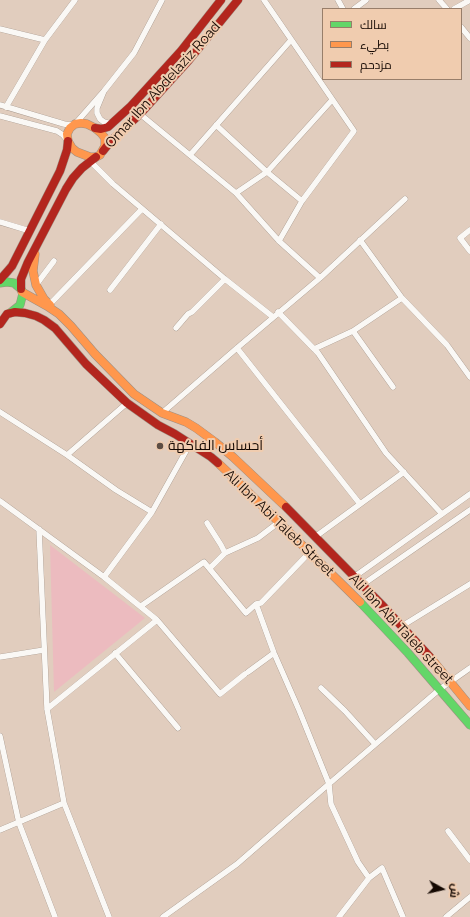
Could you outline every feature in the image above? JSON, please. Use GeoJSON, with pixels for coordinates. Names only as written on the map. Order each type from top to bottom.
{"type":"FeatureCollection","features":[{"type":"Feature","properties":{"kind":"main road","name":"Omar Ibn Abdelaziz Road"},"geometry":{"type":"LineString","coordinates":[[95,128],[101,129],[108,127],[131,106],[181,51],[221,0]]}},
{"type":"Feature","properties":{"kind":"main road","name":"Omar Ibn Abdelaziz Road"},"geometry":{"type":"LineString","coordinates":[[104,151],[111,141],[140,114],[189,60],[238,0]]}},
{"type":"Feature","properties":{"kind":"main road"},"geometry":{"type":"LineString","coordinates":[[0,280],[12,266],[60,171],[67,150],[67,134],[70,128],[75,124],[81,123],[95,128],[105,138],[104,151],[92,159],[73,178],[66,189],[28,262],[21,279],[22,300],[20,305],[4,315],[0,324]]}},
{"type":"Feature","properties":{"kind":"main road"},"geometry":{"type":"LineString","coordinates":[[68,141],[72,148],[77,152],[92,159]]}},
{"type":"Feature","properties":{"kind":"main road"},"geometry":{"type":"LineString","coordinates":[[38,244],[33,264],[34,278],[44,299],[59,314]]}},
{"type":"Feature","properties":{"kind":"main road","name":"Ali Ibn Abi Taleb street"},"geometry":{"type":"LineString","coordinates":[[0,283],[14,283],[22,290],[59,314],[134,394],[162,413],[186,422],[215,442],[239,463],[315,537],[402,626],[470,706]]}},
{"type":"Feature","properties":{"kind":"main road","name":"Ali Ibn Abi Taleb Street"},"geometry":{"type":"LineString","coordinates":[[4,315],[15,312],[31,315],[44,320],[55,328],[86,364],[127,403],[143,416],[210,457],[344,586],[408,653],[470,725]]}},
{"type":"Feature","properties":{"kind":"street"},"geometry":{"type":"LineString","coordinates":[[76,0],[45,40],[3,106],[64,124],[75,124],[104,91],[134,53],[162,0]]}},
{"type":"Feature","properties":{"kind":"street"},"geometry":{"type":"LineString","coordinates":[[264,0],[354,131],[302,201],[279,241]]}},
{"type":"Feature","properties":{"kind":"street"},"geometry":{"type":"LineString","coordinates":[[355,8],[366,0]]}},
{"type":"Feature","properties":{"kind":"street"},"geometry":{"type":"LineString","coordinates":[[439,0],[446,8]]}},
{"type":"Feature","properties":{"kind":"street"},"geometry":{"type":"LineString","coordinates":[[456,8],[470,0]]}},
{"type":"Feature","properties":{"kind":"street"},"geometry":{"type":"LineString","coordinates":[[0,28],[45,40]]}},
{"type":"Feature","properties":{"kind":"street"},"geometry":{"type":"LineString","coordinates":[[462,28],[470,38]]}},
{"type":"Feature","properties":{"kind":"street"},"geometry":{"type":"LineString","coordinates":[[190,155],[291,40]]}},
{"type":"Feature","properties":{"kind":"street"},"geometry":{"type":"LineString","coordinates":[[104,91],[97,108],[97,113],[100,119],[111,124]]}},
{"type":"Feature","properties":{"kind":"street"},"geometry":{"type":"LineString","coordinates":[[236,193],[267,172],[332,100]]}},
{"type":"Feature","properties":{"kind":"street"},"geometry":{"type":"LineString","coordinates":[[140,114],[236,193],[279,241],[320,278]]}},
{"type":"Feature","properties":{"kind":"street"},"geometry":{"type":"LineString","coordinates":[[0,116],[57,131],[68,141]]}},
{"type":"Feature","properties":{"kind":"street"},"geometry":{"type":"LineString","coordinates":[[216,125],[267,172],[302,201]]}},
{"type":"Feature","properties":{"kind":"street"},"geometry":{"type":"LineString","coordinates":[[92,159],[113,184],[225,279],[273,317]]}},
{"type":"Feature","properties":{"kind":"street"},"geometry":{"type":"LineString","coordinates":[[162,413],[278,312],[320,278],[405,199]]}},
{"type":"Feature","properties":{"kind":"street"},"geometry":{"type":"LineString","coordinates":[[50,304],[142,209]]}},
{"type":"Feature","properties":{"kind":"street"},"geometry":{"type":"LineString","coordinates":[[0,222],[30,231]]}},
{"type":"Feature","properties":{"kind":"street"},"geometry":{"type":"LineString","coordinates":[[110,290],[161,224]]}},
{"type":"Feature","properties":{"kind":"street"},"geometry":{"type":"LineString","coordinates":[[470,230],[460,238],[470,251]]}},
{"type":"Feature","properties":{"kind":"street"},"geometry":{"type":"LineString","coordinates":[[360,240],[402,298],[447,345],[470,377]]}},
{"type":"Feature","properties":{"kind":"street"},"geometry":{"type":"LineString","coordinates":[[36,284],[54,261]]}},
{"type":"Feature","properties":{"kind":"street"},"geometry":{"type":"LineString","coordinates":[[176,328],[188,314],[192,312],[225,279]]}},
{"type":"Feature","properties":{"kind":"street"},"geometry":{"type":"LineString","coordinates":[[314,349],[353,331],[402,298]]}},
{"type":"Feature","properties":{"kind":"street"},"geometry":{"type":"LineString","coordinates":[[278,312],[318,353],[386,453],[442,514]]}},
{"type":"Feature","properties":{"kind":"street"},"geometry":{"type":"LineString","coordinates":[[353,331],[393,387]]}},
{"type":"Feature","properties":{"kind":"street"},"geometry":{"type":"LineString","coordinates":[[237,348],[360,504]]}},
{"type":"Feature","properties":{"kind":"street"},"geometry":{"type":"LineString","coordinates":[[67,455],[127,403]]}},
{"type":"Feature","properties":{"kind":"street"},"geometry":{"type":"LineString","coordinates":[[0,412],[67,455],[116,490],[152,512]]}},
{"type":"Feature","properties":{"kind":"street"},"geometry":{"type":"LineString","coordinates":[[104,577],[152,512],[190,444]]}},
{"type":"Feature","properties":{"kind":"street"},"geometry":{"type":"LineString","coordinates":[[315,537],[404,472]]}},
{"type":"Feature","properties":{"kind":"street"},"geometry":{"type":"LineString","coordinates":[[354,577],[470,494]]}},
{"type":"Feature","properties":{"kind":"street"},"geometry":{"type":"LineString","coordinates":[[0,501],[104,577],[157,620],[220,694],[274,653]]}},
{"type":"Feature","properties":{"kind":"street"},"geometry":{"type":"LineString","coordinates":[[362,585],[470,510]]}},
{"type":"Feature","properties":{"kind":"street"},"geometry":{"type":"LineString","coordinates":[[210,568],[225,554],[258,538],[279,522]]}},
{"type":"Feature","properties":{"kind":"street"},"geometry":{"type":"LineString","coordinates":[[207,523],[225,554]]}},
{"type":"Feature","properties":{"kind":"street"},"geometry":{"type":"LineString","coordinates":[[39,529],[47,709],[64,803],[109,917]]}},
{"type":"Feature","properties":{"kind":"street"},"geometry":{"type":"LineString","coordinates":[[141,606],[204,562],[246,613],[256,604],[261,603],[310,552]]}},
{"type":"Feature","properties":{"kind":"street"},"geometry":{"type":"LineString","coordinates":[[402,626],[470,584]]}},
{"type":"Feature","properties":{"kind":"street"},"geometry":{"type":"LineString","coordinates":[[256,604],[274,653],[329,784],[331,804],[358,862],[369,878]]}},
{"type":"Feature","properties":{"kind":"street"},"geometry":{"type":"LineString","coordinates":[[47,709],[157,620]]}},
{"type":"Feature","properties":{"kind":"street"},"geometry":{"type":"LineString","coordinates":[[0,657],[44,650]]}},
{"type":"Feature","properties":{"kind":"street"},"geometry":{"type":"LineString","coordinates":[[116,653],[178,728]]}},
{"type":"Feature","properties":{"kind":"street"},"geometry":{"type":"LineString","coordinates":[[163,917],[237,864],[440,689],[470,668]]}},
{"type":"Feature","properties":{"kind":"street"},"geometry":{"type":"LineString","coordinates":[[321,688],[376,744]]}},
{"type":"Feature","properties":{"kind":"street"},"geometry":{"type":"LineString","coordinates":[[0,736],[19,823],[55,917]]}},
{"type":"Feature","properties":{"kind":"street"},"geometry":{"type":"LineString","coordinates":[[0,830],[64,803]]}},
{"type":"Feature","properties":{"kind":"street"},"geometry":{"type":"LineString","coordinates":[[448,831],[470,860]]}},
{"type":"Feature","properties":{"kind":"street"},"geometry":{"type":"LineString","coordinates":[[339,917],[369,878],[382,868],[403,917]]}},
{"type":"Feature","properties":{"kind":"street"},"geometry":{"type":"LineString","coordinates":[[446,917],[470,897]]}},
{"type":"Feature","properties":{"kind":"shaded area"},"geometry":{"type":"Polygon","coordinates":[[[50,545],[145,618],[54,692],[50,545]]]}},
{"type":"Feature","properties":{"kind":"traffic: fast"},"geometry":{"type":"LineString","coordinates":[[0,283],[14,283],[23,293],[20,305],[10,313]]}},
{"type":"Feature","properties":{"kind":"traffic: fast"},"geometry":{"type":"LineString","coordinates":[[360,602],[408,653],[470,725]]}},
{"type":"Feature","properties":{"kind":"traffic: slow"},"geometry":{"type":"LineString","coordinates":[[81,123],[95,128],[105,138],[105,146],[100,155],[90,157],[77,152],[72,148],[68,141],[67,134],[70,128],[75,124],[81,123]]}},
{"type":"Feature","properties":{"kind":"traffic: slow"},"geometry":{"type":"LineString","coordinates":[[35,254],[33,271],[36,285],[44,299],[50,305]]}},
{"type":"Feature","properties":{"kind":"traffic: slow"},"geometry":{"type":"LineString","coordinates":[[22,292],[59,314],[134,394],[162,413],[186,422],[215,442],[286,507]]}},
{"type":"Feature","properties":{"kind":"traffic: slow"},"geometry":{"type":"LineString","coordinates":[[218,463],[360,602]]}},
{"type":"Feature","properties":{"kind":"traffic: slow"},"geometry":{"type":"LineString","coordinates":[[430,657],[470,706]]}},
{"type":"Feature","properties":{"kind":"traffic: jam"},"geometry":{"type":"LineString","coordinates":[[95,128],[101,129],[108,127],[131,106],[181,51],[221,0]]}},
{"type":"Feature","properties":{"kind":"traffic: jam"},"geometry":{"type":"LineString","coordinates":[[103,151],[111,141],[140,114],[189,60],[238,0]]}},
{"type":"Feature","properties":{"kind":"traffic: jam"},"geometry":{"type":"LineString","coordinates":[[0,280],[12,266],[60,171],[67,150],[68,141]]}},
{"type":"Feature","properties":{"kind":"traffic: jam"},"geometry":{"type":"LineString","coordinates":[[21,289],[21,279],[28,262],[66,189],[82,168],[96,157]]}},
{"type":"Feature","properties":{"kind":"traffic: jam"},"geometry":{"type":"LineString","coordinates":[[0,324],[7,314],[15,312],[36,316],[44,320],[55,328],[86,364],[127,403],[158,425],[175,434],[218,463]]}},
{"type":"Feature","properties":{"kind":"traffic: jam"},"geometry":{"type":"LineString","coordinates":[[286,507],[383,606],[430,657]]}},
{"type":"Feature","properties":{"kind":"place","name":"أحساس الفاكهة"},"geometry":{"type":"Point","coordinates":[160,446]}}]}
